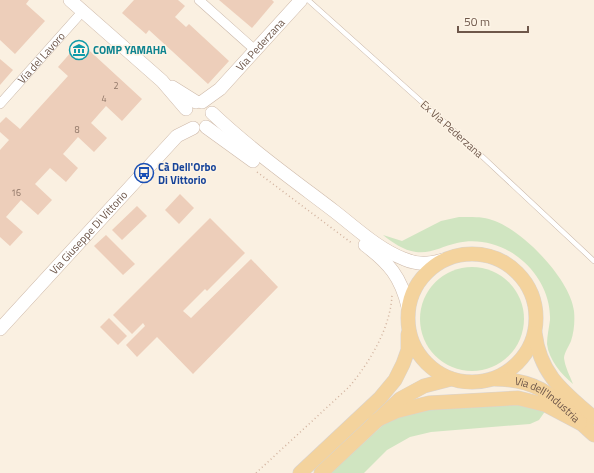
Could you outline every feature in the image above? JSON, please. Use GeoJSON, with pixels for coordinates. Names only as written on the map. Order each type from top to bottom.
{"type":"FeatureCollection","features":[{"type":"Feature","properties":{"kind":"main road"},"geometry":{"type":"LineString","coordinates":[[70,0],[199,113],[386,261],[396,274],[405,294],[408,308],[408,350],[403,364],[395,380],[380,398],[300,473]]}},
{"type":"Feature","properties":{"kind":"main road","name":"Via Pederzana"},"geometry":{"type":"LineString","coordinates":[[199,113],[301,0]]}},
{"type":"Feature","properties":{"kind":"main road"},"geometry":{"type":"LineString","coordinates":[[199,113],[245,144],[379,245],[405,260],[431,264],[464,254],[474,253],[490,256],[505,263],[518,272],[528,285],[534,300],[537,316],[535,332],[530,347],[520,361],[508,371],[494,379],[479,382],[465,382],[450,379],[438,373],[419,355],[412,343],[408,330]]}},
{"type":"Feature","properties":{"kind":"main road","name":"Via Giuseppe Di Vittorio"},"geometry":{"type":"LineString","coordinates":[[0,329],[199,113]]}},
{"type":"Feature","properties":{"kind":"main road"},"geometry":{"type":"LineString","coordinates":[[408,308],[412,293],[420,280],[430,268],[443,260]]}},
{"type":"Feature","properties":{"kind":"main road","name":"Via dell'Industria"},"geometry":{"type":"LineString","coordinates":[[535,332],[540,358],[554,382],[594,418]]}},
{"type":"Feature","properties":{"kind":"main road"},"geometry":{"type":"LineString","coordinates":[[321,473],[400,399],[410,392],[450,379]]}},
{"type":"Feature","properties":{"kind":"main road","name":"Via dell'Industria"},"geometry":{"type":"LineString","coordinates":[[494,379],[516,380],[539,387],[564,406],[594,436]]}},
{"type":"Feature","properties":{"kind":"main road"},"geometry":{"type":"LineString","coordinates":[[375,421],[397,411],[429,403],[518,398],[546,405],[580,423]]}},
{"type":"Feature","properties":{"kind":"street"},"geometry":{"type":"LineString","coordinates":[[199,0],[255,50]]}},
{"type":"Feature","properties":{"kind":"street","name":"Via del Lavoro"},"geometry":{"type":"LineString","coordinates":[[0,104],[82,12]]}},
{"type":"Feature","properties":{"kind":"lane","name":"Ex Via Pederzana"},"geometry":{"type":"LineString","coordinates":[[308,0],[471,146],[594,261]]}},
{"type":"Feature","properties":{"kind":"path"},"geometry":{"type":"LineString","coordinates":[[256,171],[358,248]]}},
{"type":"Feature","properties":{"kind":"path"},"geometry":{"type":"LineString","coordinates":[[256,473],[349,387],[362,371],[388,317],[392,306],[392,293]]}},
{"type":"Feature","properties":{"kind":"green space"},"geometry":{"type":"Polygon","coordinates":[[[459,217],[486,218],[507,227],[532,246],[555,271],[571,298],[574,311],[573,334],[564,358],[566,368],[573,384],[556,366],[548,350],[547,341],[550,311],[542,284],[531,269],[518,257],[511,252],[489,243],[473,241],[457,243],[427,252],[416,252],[398,246],[383,235],[402,241],[441,221],[459,217]]]}},
{"type":"Feature","properties":{"kind":"green space"},"geometry":{"type":"Polygon","coordinates":[[[472,267],[492,271],[501,275],[509,282],[516,290],[520,299],[524,319],[520,339],[516,348],[509,356],[501,363],[492,367],[472,371],[452,367],[443,363],[435,356],[428,348],[424,339],[420,319],[424,299],[428,290],[435,282],[443,275],[452,271],[472,267]]]}},
{"type":"Feature","properties":{"kind":"green space"},"geometry":{"type":"Polygon","coordinates":[[[508,401],[546,410],[539,420],[530,424],[431,432],[410,437],[387,450],[364,473],[331,473],[383,425],[409,411],[508,401]]]}},
{"type":"Feature","properties":{"kind":"building"},"geometry":{"type":"Polygon","coordinates":[[[0,0],[29,0],[26,4],[45,21],[15,54],[0,40],[0,0]]]}},
{"type":"Feature","properties":{"kind":"building"},"geometry":{"type":"Polygon","coordinates":[[[134,0],[178,0],[185,6],[175,17],[186,27],[189,24],[229,61],[208,84],[149,30],[146,34],[122,13],[134,0]]]}},
{"type":"Feature","properties":{"kind":"building"},"geometry":{"type":"Polygon","coordinates":[[[219,0],[272,0],[274,2],[252,28],[219,0]]]}},
{"type":"Feature","properties":{"kind":"building"},"geometry":{"type":"Polygon","coordinates":[[[80,42],[142,99],[122,121],[106,106],[91,123],[107,138],[94,152],[78,137],[63,154],[78,168],[66,182],[50,168],[35,184],[52,200],[38,215],[21,200],[6,217],[23,232],[10,246],[0,237],[0,150],[9,140],[0,132],[0,123],[6,117],[20,129],[68,76],[58,67],[80,42]]]}},
{"type":"Feature","properties":{"kind":"building"},"geometry":{"type":"Polygon","coordinates":[[[0,59],[13,70],[0,85],[0,59]]]}},
{"type":"Feature","properties":{"kind":"building"},"geometry":{"type":"Polygon","coordinates":[[[180,194],[194,208],[179,224],[165,210],[180,194]]]}},
{"type":"Feature","properties":{"kind":"building"},"geometry":{"type":"Polygon","coordinates":[[[137,206],[147,216],[122,240],[112,230],[137,206]]]}},
{"type":"Feature","properties":{"kind":"building"},"geometry":{"type":"Polygon","coordinates":[[[210,218],[245,253],[207,291],[205,289],[183,311],[191,318],[251,259],[278,287],[193,374],[157,337],[137,357],[126,345],[145,326],[143,323],[132,334],[113,315],[210,218]]]}},
{"type":"Feature","properties":{"kind":"building"},"geometry":{"type":"Polygon","coordinates":[[[106,235],[135,264],[123,275],[94,246],[106,235]]]}},
{"type":"Feature","properties":{"kind":"building"},"geometry":{"type":"Polygon","coordinates":[[[109,318],[127,336],[118,345],[100,327],[109,318]]]}},
{"type":"Feature","properties":{"kind":"place","name":"COMP YAMAHA"},"geometry":{"type":"Point","coordinates":[79,50]}},
{"type":"Feature","properties":{"kind":"place","name":"Cà Dell'Orbo Di Vittorio"},"geometry":{"type":"Point","coordinates":[144,173]}}]}
